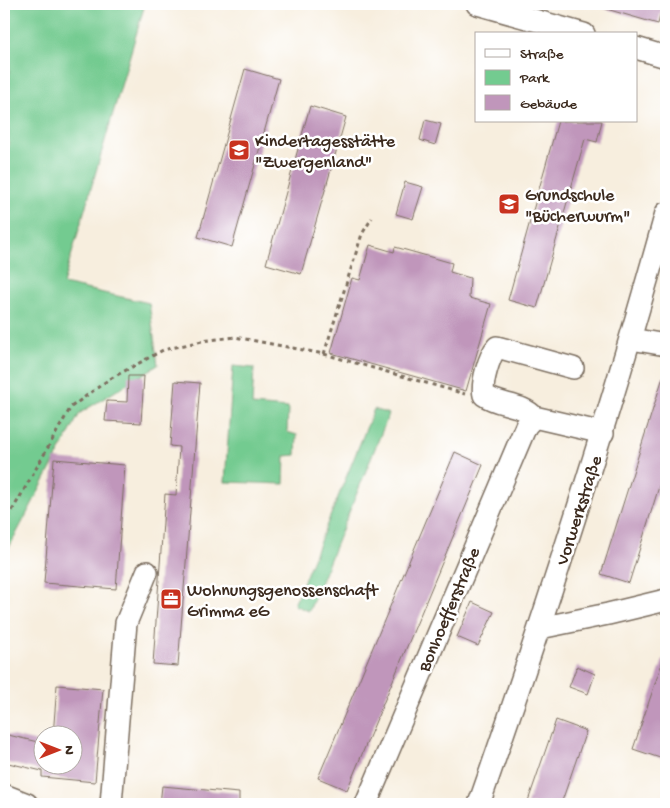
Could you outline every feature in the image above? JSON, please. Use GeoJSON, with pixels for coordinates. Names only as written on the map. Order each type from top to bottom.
{"type":"FeatureCollection","features":[{"type":"Feature","properties":{"kind":"street"},"geometry":{"type":"LineString","coordinates":[[477,4],[577,32]]}},
{"type":"Feature","properties":{"kind":"street"},"geometry":{"type":"LineString","coordinates":[[638,49],[666,57]]}},
{"type":"Feature","properties":{"kind":"street","name":"Vorwerkstraße"},"geometry":{"type":"LineString","coordinates":[[479,804],[540,628],[602,433],[631,339],[666,213]]}},
{"type":"Feature","properties":{"kind":"street"},"geometry":{"type":"LineString","coordinates":[[631,339],[666,345]]}},
{"type":"Feature","properties":{"kind":"street"},"geometry":{"type":"LineString","coordinates":[[572,368],[497,347],[492,351],[482,388],[484,395],[488,398],[529,411],[534,417],[602,433]]}},
{"type":"Feature","properties":{"kind":"street","name":"Bonhoefferstraße"},"geometry":{"type":"LineString","coordinates":[[366,804],[526,426],[534,417]]}},
{"type":"Feature","properties":{"kind":"street"},"geometry":{"type":"LineString","coordinates":[[111,804],[126,623],[146,572]]}},
{"type":"Feature","properties":{"kind":"street"},"geometry":{"type":"LineString","coordinates":[[540,628],[666,600]]}},
{"type":"Feature","properties":{"kind":"street"},"geometry":{"type":"LineString","coordinates":[[4,796],[27,804]]}},
{"type":"Feature","properties":{"kind":"path"},"geometry":{"type":"LineString","coordinates":[[324,354],[362,234],[372,218]]}},
{"type":"Feature","properties":{"kind":"path"},"geometry":{"type":"LineString","coordinates":[[4,525],[71,407],[108,380],[164,350],[202,341],[236,337],[324,354],[470,395],[488,398]]}},
{"type":"Feature","properties":{"kind":"green space"},"geometry":{"type":"Polygon","coordinates":[[[10,4],[145,4],[63,284],[149,303],[158,365],[80,413],[4,557],[4,195],[8,167],[10,4]]]}},
{"type":"Feature","properties":{"kind":"green space"},"geometry":{"type":"Polygon","coordinates":[[[233,366],[254,368],[252,405],[288,408],[287,432],[297,435],[296,455],[285,456],[284,484],[225,482],[233,366]]]}},
{"type":"Feature","properties":{"kind":"green space"},"geometry":{"type":"Polygon","coordinates":[[[374,409],[389,414],[309,611],[294,605],[374,409]]]}},
{"type":"Feature","properties":{"kind":"building"},"geometry":{"type":"Polygon","coordinates":[[[604,4],[663,4],[658,24],[603,8],[604,4]]]}},
{"type":"Feature","properties":{"kind":"building"},"geometry":{"type":"Polygon","coordinates":[[[245,69],[279,79],[232,247],[198,237],[245,69]]]}},
{"type":"Feature","properties":{"kind":"building"},"geometry":{"type":"Polygon","coordinates":[[[310,106],[346,117],[301,274],[266,264],[310,106]]]}},
{"type":"Feature","properties":{"kind":"building"},"geometry":{"type":"Polygon","coordinates":[[[425,120],[441,124],[435,145],[420,140],[425,120]]]}},
{"type":"Feature","properties":{"kind":"building","name":"Grundschule \"Bücherwurm\""},"geometry":{"type":"Polygon","coordinates":[[[558,122],[602,122],[597,142],[585,139],[537,308],[508,300],[558,122]]]}},
{"type":"Feature","properties":{"kind":"building"},"geometry":{"type":"Polygon","coordinates":[[[405,182],[423,187],[413,219],[396,214],[405,182]]]}},
{"type":"Feature","properties":{"kind":"building"},"geometry":{"type":"Polygon","coordinates":[[[370,245],[394,252],[395,247],[452,263],[450,272],[470,278],[469,298],[491,304],[466,391],[331,353],[352,278],[360,280],[370,245]]]}},
{"type":"Feature","properties":{"kind":"building"},"geometry":{"type":"Polygon","coordinates":[[[128,376],[144,376],[141,423],[105,421],[107,401],[127,402],[128,376]]]}},
{"type":"Feature","properties":{"kind":"building"},"geometry":{"type":"Polygon","coordinates":[[[663,377],[666,378],[666,464],[629,583],[601,574],[663,377]]]}},
{"type":"Feature","properties":{"kind":"building"},"geometry":{"type":"Polygon","coordinates":[[[175,381],[200,383],[178,666],[153,664],[165,494],[176,495],[179,447],[170,446],[175,381]]]}},
{"type":"Feature","properties":{"kind":"building"},"geometry":{"type":"Polygon","coordinates":[[[455,452],[483,465],[347,790],[318,778],[455,452]]]}},
{"type":"Feature","properties":{"kind":"building"},"geometry":{"type":"Polygon","coordinates":[[[54,459],[125,465],[116,589],[44,583],[54,459]]]}},
{"type":"Feature","properties":{"kind":"building"},"geometry":{"type":"Polygon","coordinates":[[[472,602],[494,612],[478,646],[457,637],[472,602]]]}},
{"type":"Feature","properties":{"kind":"building"},"geometry":{"type":"Polygon","coordinates":[[[663,660],[666,660],[666,750],[663,759],[633,749],[663,660]]]}},
{"type":"Feature","properties":{"kind":"building"},"geometry":{"type":"Polygon","coordinates":[[[577,666],[595,674],[588,694],[569,687],[577,666]]]}},
{"type":"Feature","properties":{"kind":"building"},"geometry":{"type":"Polygon","coordinates":[[[57,685],[103,689],[95,782],[42,777],[82,776],[82,726],[54,726],[57,685]]]}},
{"type":"Feature","properties":{"kind":"building"},"geometry":{"type":"Polygon","coordinates":[[[556,720],[586,731],[579,752],[561,804],[527,804],[556,720]]]}},
{"type":"Feature","properties":{"kind":"building"},"geometry":{"type":"Polygon","coordinates":[[[4,734],[32,741],[32,769],[4,762],[4,734]]]}},
{"type":"Feature","properties":{"kind":"building"},"geometry":{"type":"Polygon","coordinates":[[[162,786],[239,793],[239,804],[160,804],[162,786]]]}},
{"type":"Feature","properties":{"kind":"place","name":"Kindertagesstätte \"Zwergenland\""},"geometry":{"type":"Point","coordinates":[239,150]}},
{"type":"Feature","properties":{"kind":"place","name":"Grundschule \"Bücherwurm\""},"geometry":{"type":"Point","coordinates":[509,204]}},
{"type":"Feature","properties":{"kind":"place","name":"Wohnungsgenossenschaft Grimma eG"},"geometry":{"type":"Point","coordinates":[171,599]}}]}
